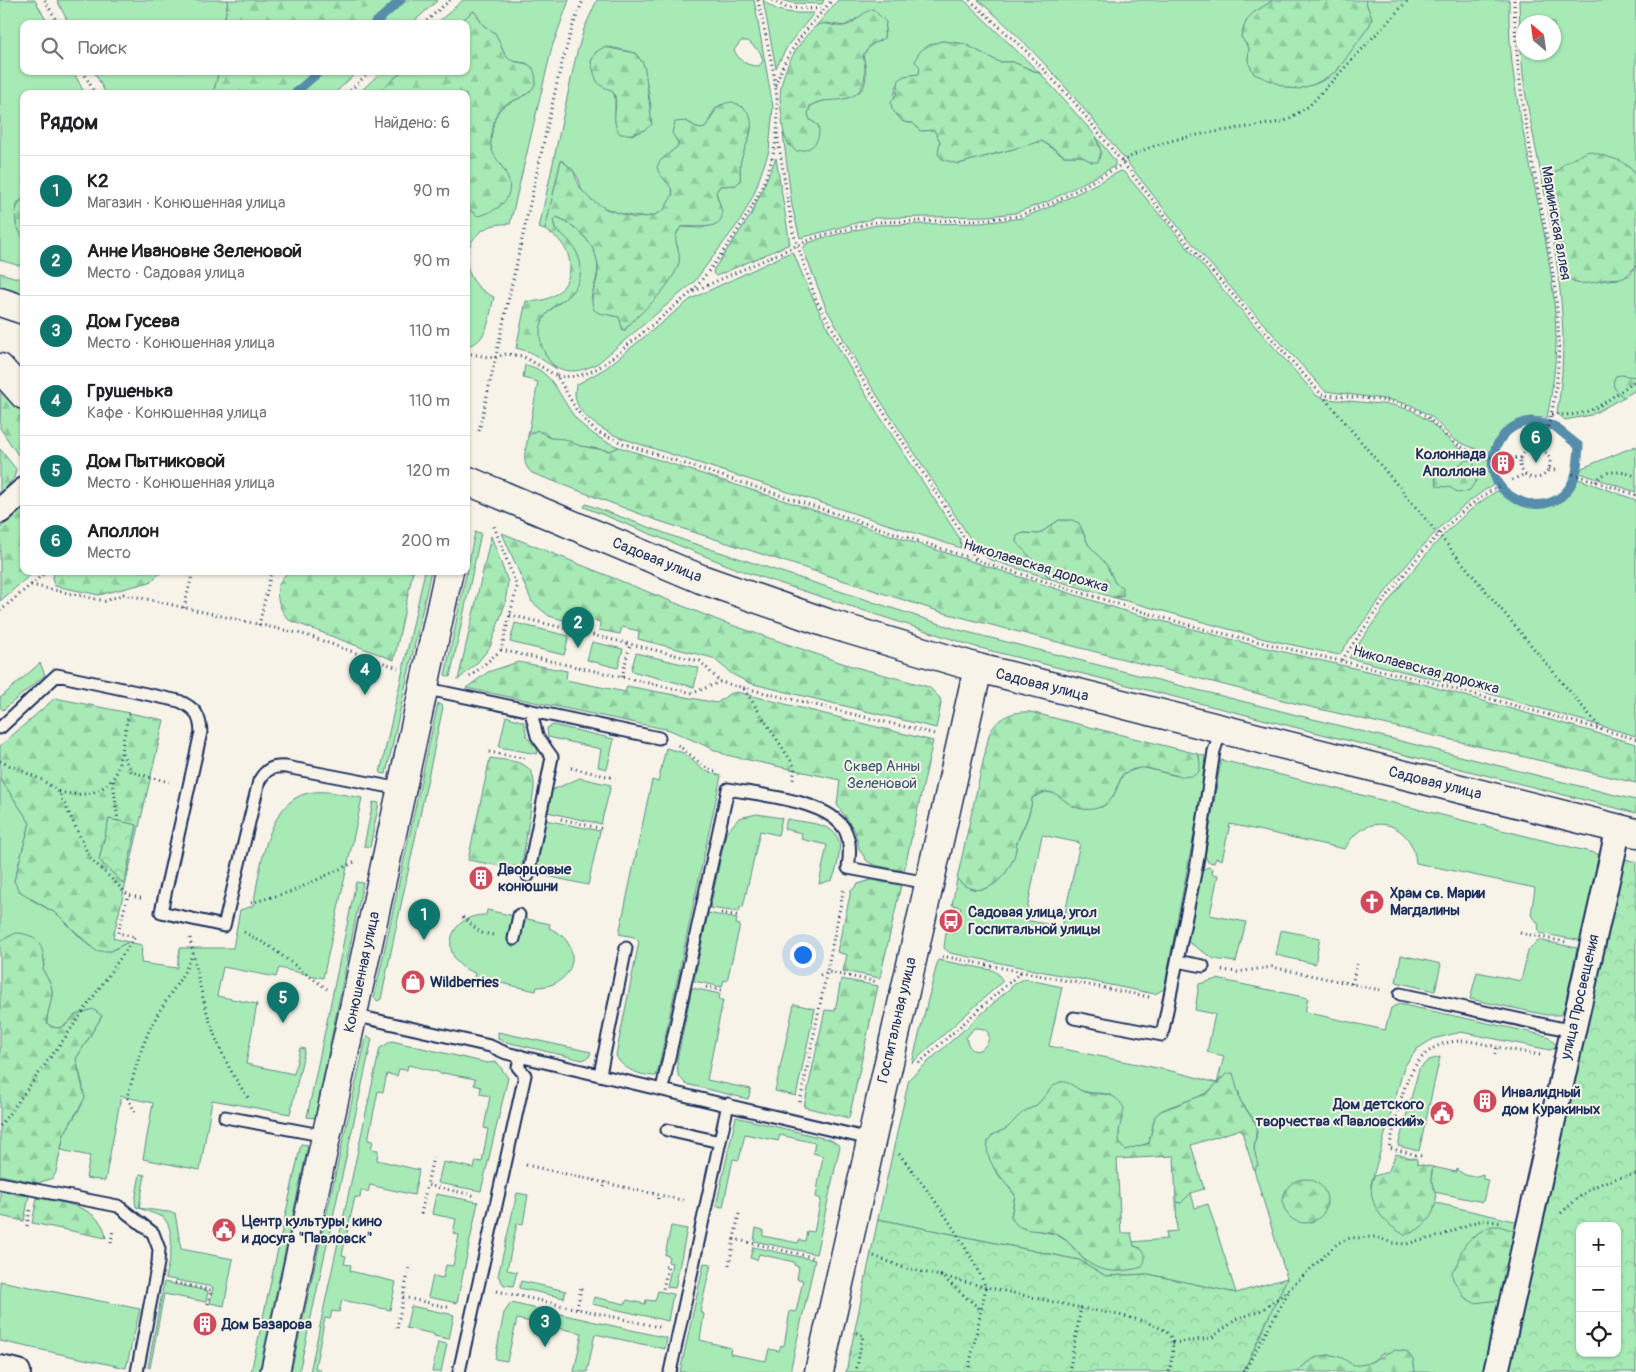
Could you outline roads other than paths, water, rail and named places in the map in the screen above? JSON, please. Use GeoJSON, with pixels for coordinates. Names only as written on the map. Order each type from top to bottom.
{"type":"FeatureCollection","features":[{"type":"Feature","properties":{"kind":"street"},"geometry":{"type":"LineString","coordinates":[[0,302],[20,309]]}},
{"type":"Feature","properties":{"kind":"street"},"geometry":{"type":"LineString","coordinates":[[0,368],[20,390]]}},
{"type":"Feature","properties":{"kind":"street","name":"Садовая улица"},"geometry":{"type":"LineString","coordinates":[[470,485],[701,578],[827,623],[978,668],[1627,830]]}},
{"type":"Feature","properties":{"kind":"street"},"geometry":{"type":"LineString","coordinates":[[0,511],[20,494]]}},
{"type":"Feature","properties":{"kind":"street","name":"Конюшенная улица"},"geometry":{"type":"LineString","coordinates":[[275,1372],[447,575]]}},
{"type":"Feature","properties":{"kind":"street","name":"Госпитальная улица"},"geometry":{"type":"LineString","coordinates":[[819,1372],[978,668]]}},
{"type":"Feature","properties":{"kind":"street","name":"улица Просвещения"},"geometry":{"type":"LineString","coordinates":[[1496,1372],[1593,947],[1627,830]]}},
{"type":"Feature","properties":{"kind":"street"},"geometry":{"type":"LineString","coordinates":[[0,1368],[18,1372]]}},
{"type":"Feature","properties":{"kind":"lane"},"geometry":{"type":"LineString","coordinates":[[0,728],[57,676],[180,700],[190,705],[199,716],[201,732],[161,912],[224,926],[259,781],[264,772],[272,767],[286,767],[401,790]]}},
{"type":"Feature","properties":{"kind":"lane"},"geometry":{"type":"LineString","coordinates":[[423,688],[659,738]]}},
{"type":"Feature","properties":{"kind":"lane"},"geometry":{"type":"LineString","coordinates":[[528,876],[552,757],[537,736],[531,712]]}},
{"type":"Feature","properties":{"kind":"lane"},"geometry":{"type":"LineString","coordinates":[[1074,1018],[1162,1035],[1197,863],[1214,751],[1221,730]]}},
{"type":"Feature","properties":{"kind":"lane"},"geometry":{"type":"LineString","coordinates":[[662,1089],[728,789],[799,802],[826,814],[838,822],[847,836],[850,850],[848,868],[928,883]]}},
{"type":"Feature","properties":{"kind":"lane"},"geometry":{"type":"LineString","coordinates":[[514,939],[519,915]]}},
{"type":"Feature","properties":{"kind":"lane"},"geometry":{"type":"LineString","coordinates":[[600,1074],[626,948]]}},
{"type":"Feature","properties":{"kind":"lane"},"geometry":{"type":"LineString","coordinates":[[1177,961],[1203,966]]}},
{"type":"Feature","properties":{"kind":"lane"},"geometry":{"type":"LineString","coordinates":[[1400,994],[1573,1031]]}},
{"type":"Feature","properties":{"kind":"lane"},"geometry":{"type":"LineString","coordinates":[[353,1015],[490,1046],[521,1056],[728,1104],[870,1140]]}},
{"type":"Feature","properties":{"kind":"lane"},"geometry":{"type":"LineString","coordinates":[[459,1372],[525,1075],[518,1067],[521,1056]]}},
{"type":"Feature","properties":{"kind":"lane"},"geometry":{"type":"LineString","coordinates":[[670,1372],[728,1104]]}},
{"type":"Feature","properties":{"kind":"lane"},"geometry":{"type":"LineString","coordinates":[[225,1117],[326,1136]]}},
{"type":"Feature","properties":{"kind":"lane"},"geometry":{"type":"LineString","coordinates":[[667,1130],[720,1142]]}},
{"type":"Feature","properties":{"kind":"lane"},"geometry":{"type":"LineString","coordinates":[[0,1183],[118,1206],[146,1226],[157,1240],[159,1249],[155,1278],[137,1372]]}},
{"type":"Feature","properties":{"kind":"waterway"},"geometry":{"type":"LineString","coordinates":[[378,20],[401,0]]}},
{"type":"Feature","properties":{"kind":"waterway"},"geometry":{"type":"LineString","coordinates":[[299,90],[315,75]]}},
{"type":"Feature","properties":{"kind":"waterway"},"geometry":{"type":"LineString","coordinates":[[1531,421],[1554,426],[1579,446],[1575,476],[1564,494],[1550,503],[1533,504],[1517,500],[1503,490],[1494,476],[1493,459],[1500,440],[1513,427],[1531,421]]}},
{"type":"Feature","properties":{"kind":"place","name":"Колоннада Аполлона"},"geometry":{"type":"Point","coordinates":[1503,463]}},
{"type":"Feature","properties":{"kind":"place","name":"Аполлон"},"geometry":{"type":"Point","coordinates":[1536,463]}},
{"type":"Feature","properties":{"kind":"place","name":"Анне Ивановне Зеленовой"},"geometry":{"type":"Point","coordinates":[578,648]}},
{"type":"Feature","properties":{"kind":"place","name":"Грушенька"},"geometry":{"type":"Point","coordinates":[365,695]}},
{"type":"Feature","properties":{"kind":"place","name":"Дворцовые конюшни"},"geometry":{"type":"Point","coordinates":[481,878]}},
{"type":"Feature","properties":{"kind":"place","name":"Храм св. Марии Магдалины"},"geometry":{"type":"Point","coordinates":[1372,902]}},
{"type":"Feature","properties":{"kind":"place","name":"Садовая улица, угол Госпитальной улицы"},"geometry":{"type":"Point","coordinates":[951,921]}},
{"type":"Feature","properties":{"kind":"place","name":"К2"},"geometry":{"type":"Point","coordinates":[424,940]}},
{"type":"Feature","properties":{"kind":"place","name":"Wildberries"},"geometry":{"type":"Point","coordinates":[413,982]}},
{"type":"Feature","properties":{"kind":"place","name":"Дом Пытниковой"},"geometry":{"type":"Point","coordinates":[283,1023]}},
{"type":"Feature","properties":{"kind":"place","name":"Инвалидный дом Куракиных"},"geometry":{"type":"Point","coordinates":[1485,1101]}},
{"type":"Feature","properties":{"kind":"place","name":"Дом детского творчества «Павловский»"},"geometry":{"type":"Point","coordinates":[1442,1113]}},
{"type":"Feature","properties":{"kind":"place","name":"Центр культуры, кино и досуга \"Павловск\""},"geometry":{"type":"Point","coordinates":[224,1230]}},
{"type":"Feature","properties":{"kind":"place","name":"Дом Базарова"},"geometry":{"type":"Point","coordinates":[205,1324]}},
{"type":"Feature","properties":{"kind":"place","name":"Дом Гусева"},"geometry":{"type":"Point","coordinates":[545,1347]}},
{"type":"Feature","properties":{"kind":"park label","name":"Сквер Анны Зеленовой"},"geometry":{"type":"Point","coordinates":[882,774]}}]}
